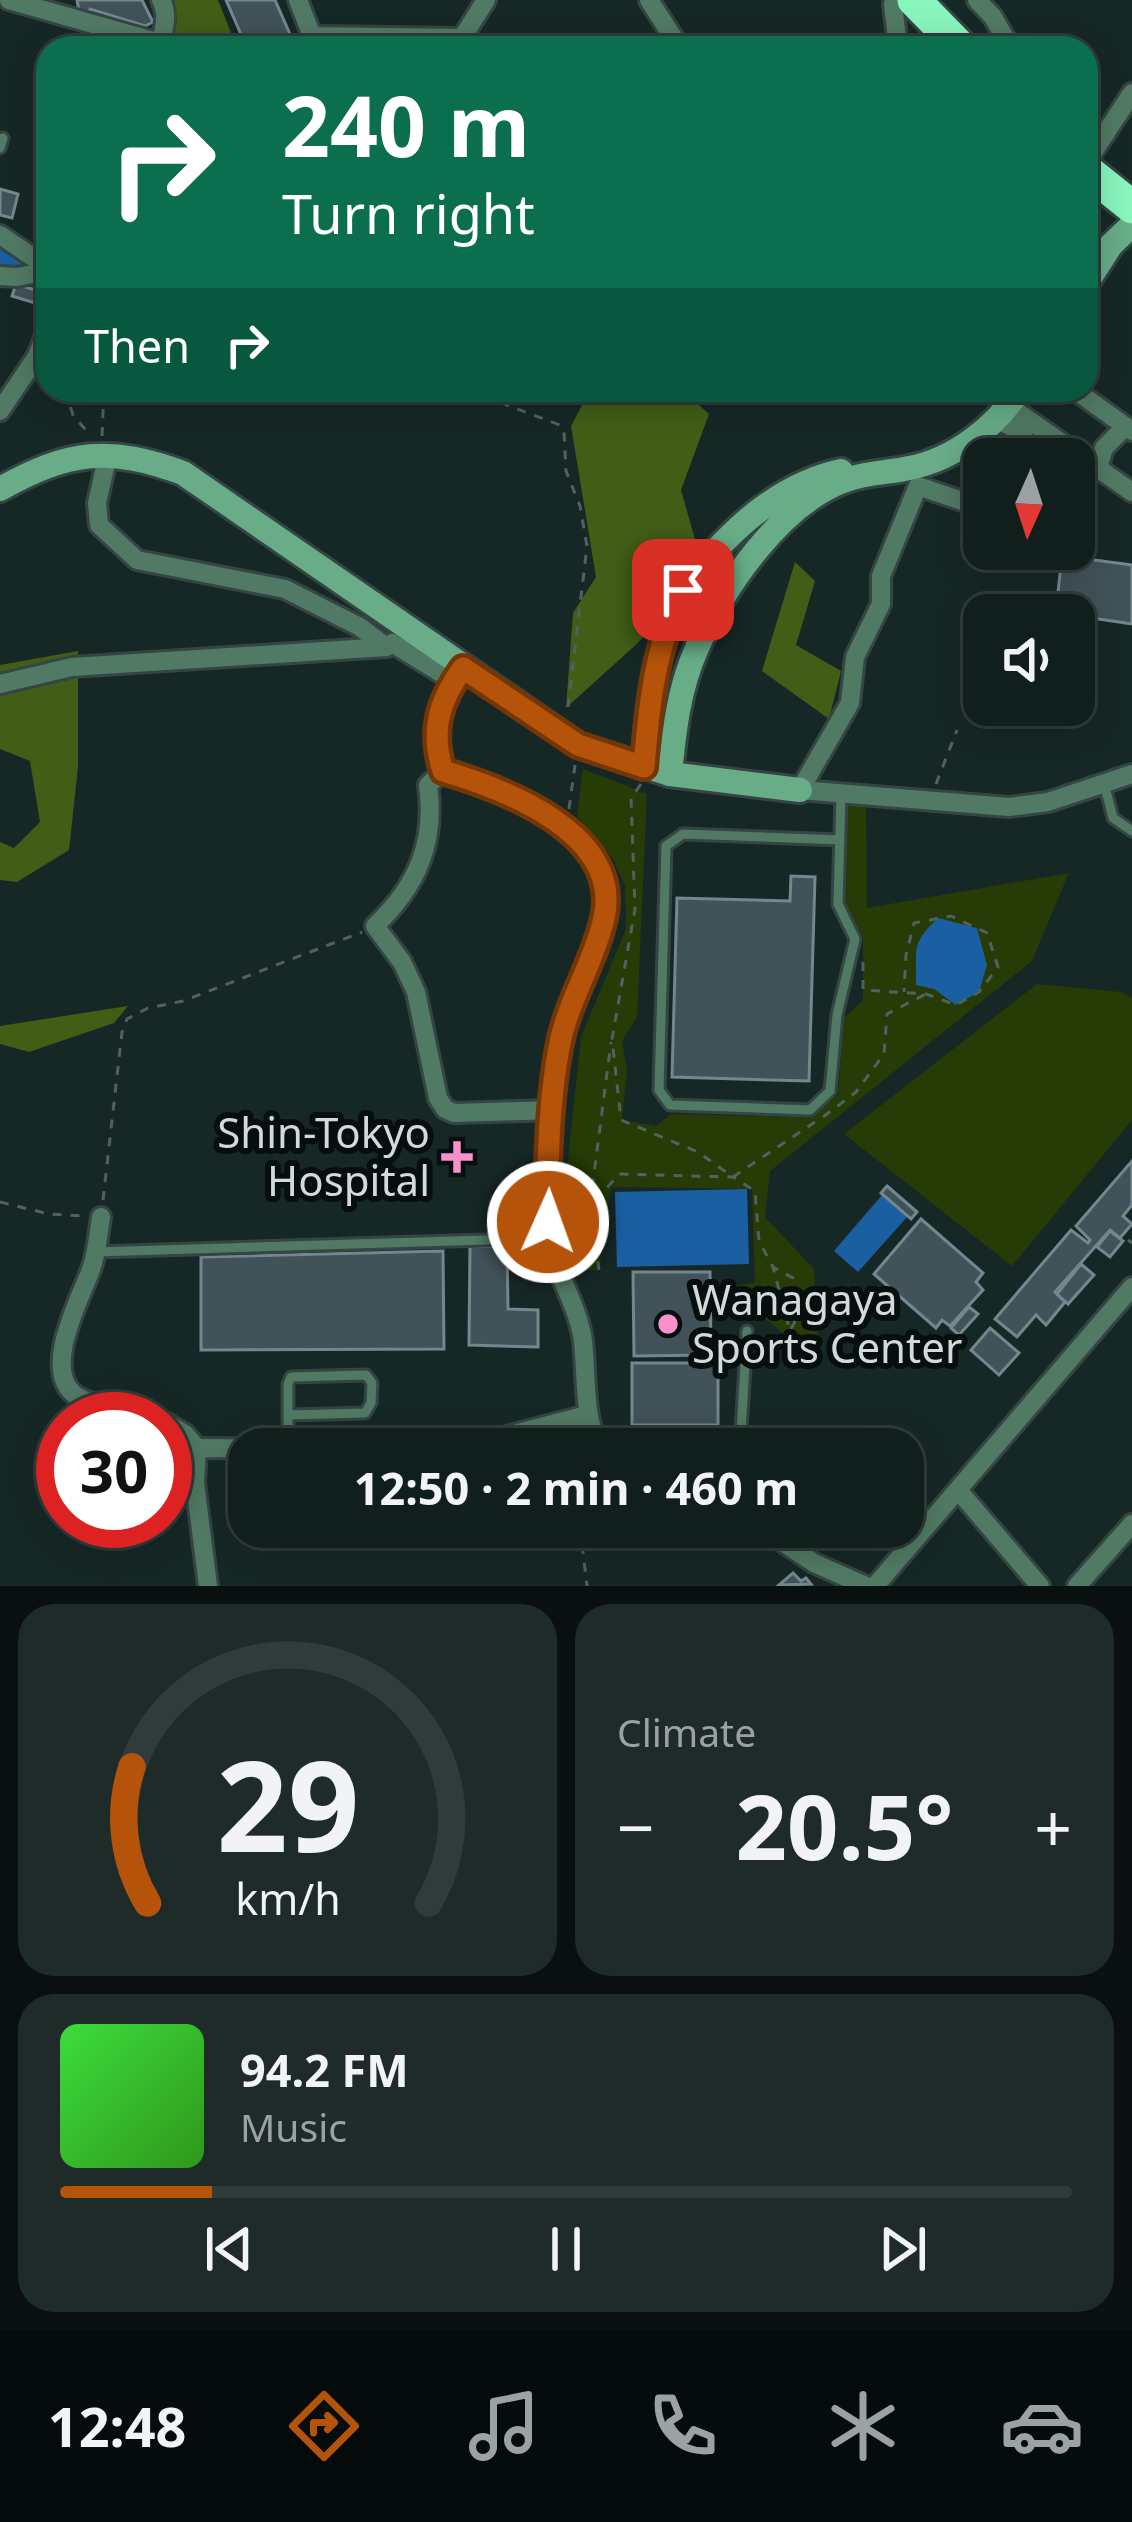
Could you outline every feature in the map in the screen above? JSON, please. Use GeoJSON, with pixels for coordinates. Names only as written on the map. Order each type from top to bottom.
{"type":"FeatureCollection","features":[{"type":"Feature","properties":{"kind":"highway"},"geometry":{"type":"LineString","coordinates":[[914,0],[949,36]]}},
{"type":"Feature","properties":{"kind":"highway"},"geometry":{"type":"LineString","coordinates":[[1098,177],[1132,207]]}},
{"type":"Feature","properties":{"kind":"street"},"geometry":{"type":"LineString","coordinates":[[9,0],[129,36]]}},
{"type":"Feature","properties":{"kind":"street"},"geometry":{"type":"LineString","coordinates":[[160,36],[165,8],[161,0]]}},
{"type":"Feature","properties":{"kind":"street"},"geometry":{"type":"LineString","coordinates":[[298,0],[312,36]]}},
{"type":"Feature","properties":{"kind":"street"},"geometry":{"type":"LineString","coordinates":[[473,36],[486,0]]}},
{"type":"Feature","properties":{"kind":"street"},"geometry":{"type":"LineString","coordinates":[[650,0],[672,36]]}},
{"type":"Feature","properties":{"kind":"street"},"geometry":{"type":"LineString","coordinates":[[896,0],[892,4],[896,36]]}},
{"type":"Feature","properties":{"kind":"street"},"geometry":{"type":"LineString","coordinates":[[977,0],[1006,36]]}},
{"type":"Feature","properties":{"kind":"street"},"geometry":{"type":"LineString","coordinates":[[1098,147],[1132,92]]}},
{"type":"Feature","properties":{"kind":"street"},"geometry":{"type":"LineString","coordinates":[[1098,265],[1132,225]]}},
{"type":"Feature","properties":{"kind":"street"},"geometry":{"type":"LineString","coordinates":[[0,236],[36,259]]}},
{"type":"Feature","properties":{"kind":"street"},"geometry":{"type":"LineString","coordinates":[[0,275],[36,272]]}},
{"type":"Feature","properties":{"kind":"street"},"geometry":{"type":"LineString","coordinates":[[0,411],[36,357]]}},
{"type":"Feature","properties":{"kind":"street"},"geometry":{"type":"LineString","coordinates":[[1091,402],[1128,429],[1104,448],[1098,468]]}},
{"type":"Feature","properties":{"kind":"street"},"geometry":{"type":"LineString","coordinates":[[670,774],[680,701],[695,651],[724,597],[773,531],[830,486],[861,474],[916,467],[950,452],[1008,405]]}},
{"type":"Feature","properties":{"kind":"street"},"geometry":{"type":"LineString","coordinates":[[1008,405],[1023,434],[1021,438]]}},
{"type":"Feature","properties":{"kind":"street"},"geometry":{"type":"LineString","coordinates":[[1008,405],[1132,492]]}},
{"type":"Feature","properties":{"kind":"street"},"geometry":{"type":"LineString","coordinates":[[0,489],[101,448],[183,472],[458,674]]}},
{"type":"Feature","properties":{"kind":"street"},"geometry":{"type":"LineString","coordinates":[[101,448],[106,463],[97,502],[99,525],[136,560],[285,589],[360,627],[386,647]]}},
{"type":"Feature","properties":{"kind":"street"},"geometry":{"type":"LineString","coordinates":[[644,774],[660,648],[670,617],[699,567],[755,512],[802,481],[950,452]]}},
{"type":"Feature","properties":{"kind":"street"},"geometry":{"type":"LineString","coordinates":[[800,790],[850,703],[855,657],[881,604],[880,576],[918,486],[963,501]]}},
{"type":"Feature","properties":{"kind":"street"},"geometry":{"type":"LineString","coordinates":[[0,684],[72,667],[392,644],[644,774],[1009,807],[1048,802],[1132,774]]}},
{"type":"Feature","properties":{"kind":"street"},"geometry":{"type":"LineString","coordinates":[[443,771],[438,713],[458,674]]}},
{"type":"Feature","properties":{"kind":"street"},"geometry":{"type":"LineString","coordinates":[[443,771],[527,801],[561,823],[600,874],[607,904],[558,1050],[547,1196],[549,1238],[576,1307],[583,1341],[591,1428]]}},
{"type":"Feature","properties":{"kind":"street"},"geometry":{"type":"LineString","coordinates":[[443,771],[428,785],[428,849],[396,906],[375,926],[402,962],[416,992],[438,1098],[445,1108],[454,1112],[554,1110]]}},
{"type":"Feature","properties":{"kind":"street"},"geometry":{"type":"LineString","coordinates":[[72,1392],[65,1383],[65,1338],[96,1252],[101,1217]]}},
{"type":"Feature","properties":{"kind":"street"},"geometry":{"type":"LineString","coordinates":[[792,1548],[814,1563],[870,1586],[1132,1287]]}},
{"type":"Feature","properties":{"kind":"street"},"geometry":{"type":"LineString","coordinates":[[537,1428],[587,1415]]}},
{"type":"Feature","properties":{"kind":"street"},"geometry":{"type":"LineString","coordinates":[[192,1442],[197,1448],[195,1484],[208,1586]]}},
{"type":"Feature","properties":{"kind":"street"},"geometry":{"type":"LineString","coordinates":[[197,1448],[228,1448]]}},
{"type":"Feature","properties":{"kind":"street"},"geometry":{"type":"LineString","coordinates":[[958,1490],[1040,1586]]}},
{"type":"Feature","properties":{"kind":"street"},"geometry":{"type":"LineString","coordinates":[[1077,1586],[1132,1524]]}},
{"type":"Feature","properties":{"kind":"lane"},"geometry":{"type":"LineString","coordinates":[[1104,783],[1113,818],[1132,831]]}},
{"type":"Feature","properties":{"kind":"lane"},"geometry":{"type":"LineString","coordinates":[[839,840],[683,834],[666,846],[659,1090],[670,1105],[810,1110],[830,1091],[837,1015],[855,939],[838,904],[841,794]]}},
{"type":"Feature","properties":{"kind":"lane"},"geometry":{"type":"LineString","coordinates":[[96,1252],[549,1238]]}},
{"type":"Feature","properties":{"kind":"lane"},"geometry":{"type":"LineString","coordinates":[[741,1428],[748,1331]]}},
{"type":"Feature","properties":{"kind":"lane"},"geometry":{"type":"LineString","coordinates":[[288,1414],[364,1413],[372,1383],[366,1375],[291,1377],[288,1414],[288,1428]]}},
{"type":"Feature","properties":{"kind":"path"},"geometry":{"type":"LineString","coordinates":[[69,402],[101,448]]}},
{"type":"Feature","properties":{"kind":"path"},"geometry":{"type":"LineString","coordinates":[[101,448],[103,402]]}},
{"type":"Feature","properties":{"kind":"path"},"geometry":{"type":"LineString","coordinates":[[501,402],[560,425],[566,471],[580,506],[587,546],[568,816],[561,823]]}},
{"type":"Feature","properties":{"kind":"path"},"geometry":{"type":"LineString","coordinates":[[929,802],[957,730]]}},
{"type":"Feature","properties":{"kind":"path"},"geometry":{"type":"LineString","coordinates":[[599,1270],[590,1207],[635,909],[631,798],[644,774]]}},
{"type":"Feature","properties":{"kind":"path"},"geometry":{"type":"LineString","coordinates":[[863,955],[863,990],[926,994],[956,1005],[979,992],[998,967],[987,933],[951,916],[914,923],[904,992]]}},
{"type":"Feature","properties":{"kind":"path"},"geometry":{"type":"LineString","coordinates":[[0,1202],[49,1214],[101,1217],[127,1018],[375,926]]}},
{"type":"Feature","properties":{"kind":"path"},"geometry":{"type":"LineString","coordinates":[[590,1207],[619,1174],[733,1177],[774,1153],[856,1092],[884,1054],[887,1014],[926,994]]}},
{"type":"Feature","properties":{"kind":"path"},"geometry":{"type":"LineString","coordinates":[[612,1039],[621,1120],[698,1152],[755,1191],[759,1241],[773,1267],[790,1331],[802,1308],[793,1278],[773,1267]]}},
{"type":"Feature","properties":{"kind":"path"},"geometry":{"type":"LineString","coordinates":[[582,1548],[587,1586]]}},
{"type":"Feature","properties":{"kind":"green space"},"geometry":{"type":"Polygon","coordinates":[[[171,0],[218,0],[232,36],[169,36],[171,0]]]}},
{"type":"Feature","properties":{"kind":"green space"},"geometry":{"type":"Polygon","coordinates":[[[584,402],[696,402],[709,414],[681,490],[698,550],[641,640],[566,708],[573,613],[596,577],[571,426],[584,402]]]}},
{"type":"Feature","properties":{"kind":"green space"},"geometry":{"type":"Polygon","coordinates":[[[795,562],[815,581],[796,645],[841,671],[829,719],[762,671],[795,562]]]}},
{"type":"Feature","properties":{"kind":"green space"},"geometry":{"type":"Polygon","coordinates":[[[78,651],[78,767],[69,850],[17,882],[0,880],[0,842],[14,848],[40,822],[30,761],[0,749],[0,665],[78,651]]]}},
{"type":"Feature","properties":{"kind":"green space"},"geometry":{"type":"Polygon","coordinates":[[[583,769],[647,794],[637,1017],[622,1041],[627,1071],[622,1120],[656,1126],[671,1114],[811,1117],[838,1095],[844,1018],[863,1000],[863,937],[846,904],[847,806],[866,806],[867,908],[1069,873],[1032,961],[770,1171],[765,1217],[814,1269],[818,1335],[787,1337],[766,1319],[726,1317],[727,1286],[755,1283],[752,1189],[611,1187],[599,1270],[583,1270],[573,1250],[564,1196],[581,1037],[626,929],[625,885],[612,857],[577,816],[583,769]]]}},
{"type":"Feature","properties":{"kind":"green space"},"geometry":{"type":"Polygon","coordinates":[[[1037,984],[1121,992],[1132,998],[1132,1120],[1012,1266],[844,1134],[1037,984]]]}},
{"type":"Feature","properties":{"kind":"green space"},"geometry":{"type":"Polygon","coordinates":[[[128,1006],[114,1023],[29,1052],[0,1044],[0,1026],[128,1006]]]}},
{"type":"Feature","properties":{"kind":"water"},"geometry":{"type":"Polygon","coordinates":[[[938,918],[977,928],[987,965],[979,992],[956,1005],[934,989],[916,985],[919,941],[938,918]]]}},
{"type":"Feature","properties":{"kind":"water"},"geometry":{"type":"Polygon","coordinates":[[[747,1189],[749,1264],[617,1267],[615,1192],[747,1189]]]}},
{"type":"Feature","properties":{"kind":"water"},"geometry":{"type":"Polygon","coordinates":[[[882,1195],[907,1217],[858,1272],[834,1251],[882,1195]]]}},
{"type":"Feature","properties":{"kind":"building"},"geometry":{"type":"Polygon","coordinates":[[[77,0],[142,0],[153,22],[145,26],[90,9],[88,14],[79,11],[77,0]]]}},
{"type":"Feature","properties":{"kind":"building"},"geometry":{"type":"Polygon","coordinates":[[[226,0],[275,0],[291,36],[242,36],[226,0]]]}},
{"type":"Feature","properties":{"kind":"building"},"geometry":{"type":"Polygon","coordinates":[[[0,189],[18,194],[12,218],[0,215],[0,189]]]}},
{"type":"Feature","properties":{"kind":"building"},"geometry":{"type":"Polygon","coordinates":[[[16,284],[36,290],[36,303],[12,296],[16,284]]]}},
{"type":"Feature","properties":{"kind":"building"},"geometry":{"type":"Polygon","coordinates":[[[1095,560],[1132,565],[1132,624],[1095,618],[1095,594],[1058,594],[1060,570],[1095,570],[1095,560]]]}},
{"type":"Feature","properties":{"kind":"building"},"geometry":{"type":"Polygon","coordinates":[[[791,876],[815,877],[809,1081],[672,1077],[677,898],[790,901],[791,876]]]}},
{"type":"Feature","properties":{"kind":"building"},"geometry":{"type":"Polygon","coordinates":[[[1132,1161],[1132,1205],[1123,1216],[1132,1224],[1120,1238],[1110,1230],[1055,1292],[1065,1302],[1046,1325],[1036,1315],[1017,1337],[995,1319],[1071,1230],[1088,1243],[1076,1226],[1132,1161]]]}},
{"type":"Feature","properties":{"kind":"building"},"geometry":{"type":"Polygon","coordinates":[[[887,1186],[917,1212],[911,1219],[881,1193],[887,1186]]]}},
{"type":"Feature","properties":{"kind":"building"},"geometry":{"type":"Polygon","coordinates":[[[921,1219],[983,1273],[976,1282],[983,1290],[950,1326],[942,1320],[936,1328],[874,1274],[921,1219]]]}},
{"type":"Feature","properties":{"kind":"building"},"geometry":{"type":"Polygon","coordinates":[[[1110,1231],[1123,1241],[1110,1257],[1097,1247],[1110,1231]]]}},
{"type":"Feature","properties":{"kind":"building"},"geometry":{"type":"Polygon","coordinates":[[[470,1246],[507,1247],[508,1309],[538,1310],[538,1347],[469,1345],[470,1246]]]}},
{"type":"Feature","properties":{"kind":"building"},"geometry":{"type":"Polygon","coordinates":[[[443,1251],[444,1349],[201,1350],[201,1257],[443,1251]]]}},
{"type":"Feature","properties":{"kind":"building"},"geometry":{"type":"Polygon","coordinates":[[[1081,1264],[1094,1275],[1068,1304],[1057,1294],[1081,1264]]]}},
{"type":"Feature","properties":{"kind":"building"},"geometry":{"type":"Polygon","coordinates":[[[633,1272],[710,1272],[711,1355],[634,1356],[633,1272]]]}},
{"type":"Feature","properties":{"kind":"building"},"geometry":{"type":"Polygon","coordinates":[[[969,1307],[978,1314],[959,1335],[951,1328],[969,1307]]]}},
{"type":"Feature","properties":{"kind":"building"},"geometry":{"type":"Polygon","coordinates":[[[990,1328],[1019,1353],[999,1375],[971,1350],[990,1328]]]}},
{"type":"Feature","properties":{"kind":"building"},"geometry":{"type":"Polygon","coordinates":[[[632,1363],[718,1363],[718,1425],[632,1425],[632,1363]]]}},
{"type":"Feature","properties":{"kind":"building"},"geometry":{"type":"Polygon","coordinates":[[[793,1573],[801,1581],[806,1578],[811,1584],[779,1585],[793,1573]]]}},
{"type":"Feature","properties":{"kind":"waterway"},"geometry":{"type":"LineString","coordinates":[[0,256],[20,262]]}},
{"type":"Feature","properties":{"kind":"place","name":"Shin-Tokyo Hospital"},"geometry":{"type":"Point","coordinates":[457,1157]}},
{"type":"Feature","properties":{"kind":"place","name":"Wanagaya Sports Center"},"geometry":{"type":"Point","coordinates":[668,1324]}},
{"type":"Feature","properties":{"kind":"route"},"geometry":{"type":"LineString","coordinates":[[548,1222],[558,1050],[603,922],[605,889],[590,857],[561,823],[527,801],[443,771],[436,750],[438,713],[463,668],[578,745],[644,767],[653,678],[683,590]]}}]}
